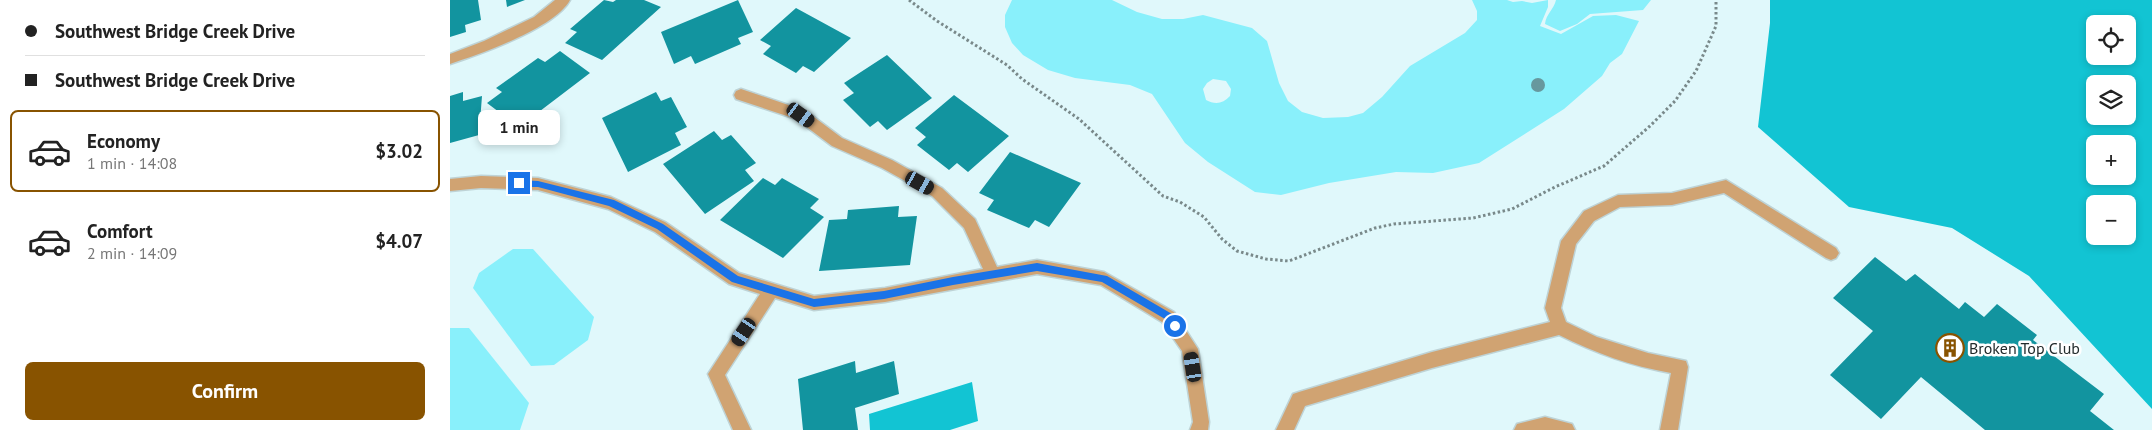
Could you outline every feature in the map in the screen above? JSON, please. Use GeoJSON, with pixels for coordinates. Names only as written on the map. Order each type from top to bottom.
{"type":"FeatureCollection","features":[{"type":"Feature","properties":{"kind":"street"},"geometry":{"type":"LineString","coordinates":[[450,59],[488,45],[539,21],[564,0]]}},
{"type":"Feature","properties":{"kind":"street"},"geometry":{"type":"LineString","coordinates":[[741,95],[801,115],[837,142],[887,164],[937,192],[970,224],[993,274]]}},
{"type":"Feature","properties":{"kind":"street"},"geometry":{"type":"LineString","coordinates":[[450,185],[481,182],[538,184],[611,203],[660,227],[735,279],[814,303],[884,295],[1037,267],[1104,279],[1168,317],[1190,349],[1201,422],[1199,430]]}},
{"type":"Feature","properties":{"kind":"street"},"geometry":{"type":"LineString","coordinates":[[1560,327],[1553,308],[1569,241],[1589,216],[1618,201],[1672,200],[1726,186],[1831,253]]}},
{"type":"Feature","properties":{"kind":"street"},"geometry":{"type":"LineString","coordinates":[[742,430],[716,374],[772,290]]}},
{"type":"Feature","properties":{"kind":"street"},"geometry":{"type":"LineString","coordinates":[[1285,430],[1299,400],[1432,360],[1560,327],[1594,344],[1648,361],[1680,367],[1669,430]]}},
{"type":"Feature","properties":{"kind":"street"},"geometry":{"type":"LineString","coordinates":[[1523,430],[1545,425],[1566,430]]}},
{"type":"Feature","properties":{"kind":"path"},"geometry":{"type":"LineString","coordinates":[[909,0],[1007,65],[1022,79],[1079,119],[1163,196],[1180,202],[1204,217],[1222,239],[1237,251],[1266,259],[1289,260],[1327,248],[1375,228],[1394,224],[1473,218],[1512,209],[1555,187],[1604,166],[1650,126],[1675,101],[1696,71],[1716,26],[1716,0]]}},
{"type":"Feature","properties":{"kind":"shaded area"},"geometry":{"type":"Polygon","coordinates":[[[1012,0],[1112,0],[1137,12],[1162,19],[1183,19],[1203,15],[1252,28],[1267,41],[1279,83],[1288,101],[1302,112],[1323,118],[1348,117],[1363,113],[1382,97],[1410,66],[1465,33],[1477,20],[1477,11],[1472,0],[1507,0],[1532,3],[1548,0],[1548,7],[1540,26],[1561,34],[1593,16],[1616,15],[1639,21],[1622,54],[1610,63],[1602,76],[1564,109],[1479,163],[1433,173],[1396,172],[1329,183],[1281,195],[1255,192],[1208,162],[1185,143],[1152,94],[1130,85],[1075,78],[1048,70],[1023,55],[1012,43],[1005,27],[1005,15],[1012,0]],[[1213,79],[1207,83],[1203,89],[1206,100],[1213,103],[1225,101],[1230,96],[1231,89],[1226,81],[1213,79]]]}},
{"type":"Feature","properties":{"kind":"shaded area"},"geometry":{"type":"Polygon","coordinates":[[[1556,0],[1651,0],[1643,10],[1590,14],[1577,24],[1560,31],[1545,24],[1556,0]]]}},
{"type":"Feature","properties":{"kind":"shaded area"},"geometry":{"type":"Polygon","coordinates":[[[1770,0],[2152,0],[2152,409],[2029,276],[1952,228],[1849,207],[1758,127],[1770,23],[1770,0]]]}},
{"type":"Feature","properties":{"kind":"shaded area"},"geometry":{"type":"Polygon","coordinates":[[[513,249],[533,249],[594,317],[588,340],[554,365],[531,366],[473,288],[479,273],[513,249]]]}},
{"type":"Feature","properties":{"kind":"shaded area"},"geometry":{"type":"Polygon","coordinates":[[[450,328],[469,328],[529,403],[520,430],[450,430],[450,328]]]}},
{"type":"Feature","properties":{"kind":"shaded area"},"geometry":{"type":"Polygon","coordinates":[[[972,382],[978,421],[950,430],[870,430],[869,414],[972,382]]]}},
{"type":"Feature","properties":{"kind":"building"},"geometry":{"type":"Polygon","coordinates":[[[450,0],[478,0],[481,20],[465,25],[466,32],[450,37],[450,0]]]}},
{"type":"Feature","properties":{"kind":"building"},"geometry":{"type":"Polygon","coordinates":[[[506,0],[525,0],[507,7],[506,0]]]}},
{"type":"Feature","properties":{"kind":"building"},"geometry":{"type":"Polygon","coordinates":[[[604,0],[613,2],[616,0],[644,0],[661,7],[602,60],[565,43],[577,32],[570,29],[604,0]]]}},
{"type":"Feature","properties":{"kind":"building"},"geometry":{"type":"Polygon","coordinates":[[[738,0],[753,32],[738,38],[741,44],[695,64],[691,56],[674,64],[661,32],[738,0]]]}},
{"type":"Feature","properties":{"kind":"building"},"geometry":{"type":"Polygon","coordinates":[[[796,8],[851,38],[814,72],[803,66],[796,73],[763,54],[771,46],[760,40],[796,8]]]}},
{"type":"Feature","properties":{"kind":"building"},"geometry":{"type":"Polygon","coordinates":[[[560,51],[590,73],[519,127],[487,103],[502,92],[496,88],[538,58],[545,62],[560,51]]]}},
{"type":"Feature","properties":{"kind":"building"},"geometry":{"type":"Polygon","coordinates":[[[887,55],[932,98],[887,130],[878,121],[870,127],[843,100],[854,93],[844,83],[887,55]]]}},
{"type":"Feature","properties":{"kind":"building"},"geometry":{"type":"Polygon","coordinates":[[[463,92],[463,101],[482,96],[479,135],[450,143],[450,96],[463,92]]]}},
{"type":"Feature","properties":{"kind":"building"},"geometry":{"type":"Polygon","coordinates":[[[656,92],[661,101],[671,97],[687,127],[675,133],[681,145],[628,172],[602,118],[656,92]]]}},
{"type":"Feature","properties":{"kind":"building"},"geometry":{"type":"Polygon","coordinates":[[[954,95],[1009,136],[968,172],[957,163],[949,170],[917,145],[926,137],[915,128],[954,95]]]}},
{"type":"Feature","properties":{"kind":"building"},"geometry":{"type":"Polygon","coordinates":[[[714,131],[722,140],[731,135],[756,163],[745,170],[754,181],[705,214],[663,164],[714,131]]]}},
{"type":"Feature","properties":{"kind":"building"},"geometry":{"type":"Polygon","coordinates":[[[1010,152],[1081,183],[1049,227],[1035,220],[1029,228],[987,210],[994,200],[979,193],[1010,152]]]}},
{"type":"Feature","properties":{"kind":"building"},"geometry":{"type":"Polygon","coordinates":[[[763,178],[775,185],[782,178],[819,199],[810,208],[824,217],[783,258],[720,220],[763,178]]]}},
{"type":"Feature","properties":{"kind":"building"},"geometry":{"type":"Polygon","coordinates":[[[899,206],[898,217],[917,216],[910,265],[819,271],[829,220],[847,219],[848,210],[899,206]]]}},
{"type":"Feature","properties":{"kind":"building","name":"Broken Top Club"},"geometry":{"type":"Polygon","coordinates":[[[1875,257],[1906,281],[1915,274],[1959,309],[1965,302],[1984,317],[1997,304],[2037,335],[2033,340],[2104,394],[2090,411],[2114,430],[1985,430],[1921,377],[1881,419],[1830,375],[1873,331],[1833,298],[1875,257]]]}},
{"type":"Feature","properties":{"kind":"building"},"geometry":{"type":"Polygon","coordinates":[[[855,361],[856,373],[894,361],[899,394],[855,408],[858,430],[803,430],[798,379],[855,361]]]}},
{"type":"Feature","properties":{"kind":"place","name":"Broken Top Club"},"geometry":{"type":"Point","coordinates":[1950,348]}},
{"type":"Feature","properties":{"kind":"route"},"geometry":{"type":"LineString","coordinates":[[519,183],[538,184],[611,203],[660,227],[735,279],[814,303],[884,295],[1037,267],[1104,279],[1168,317],[1175,326]]}}]}
